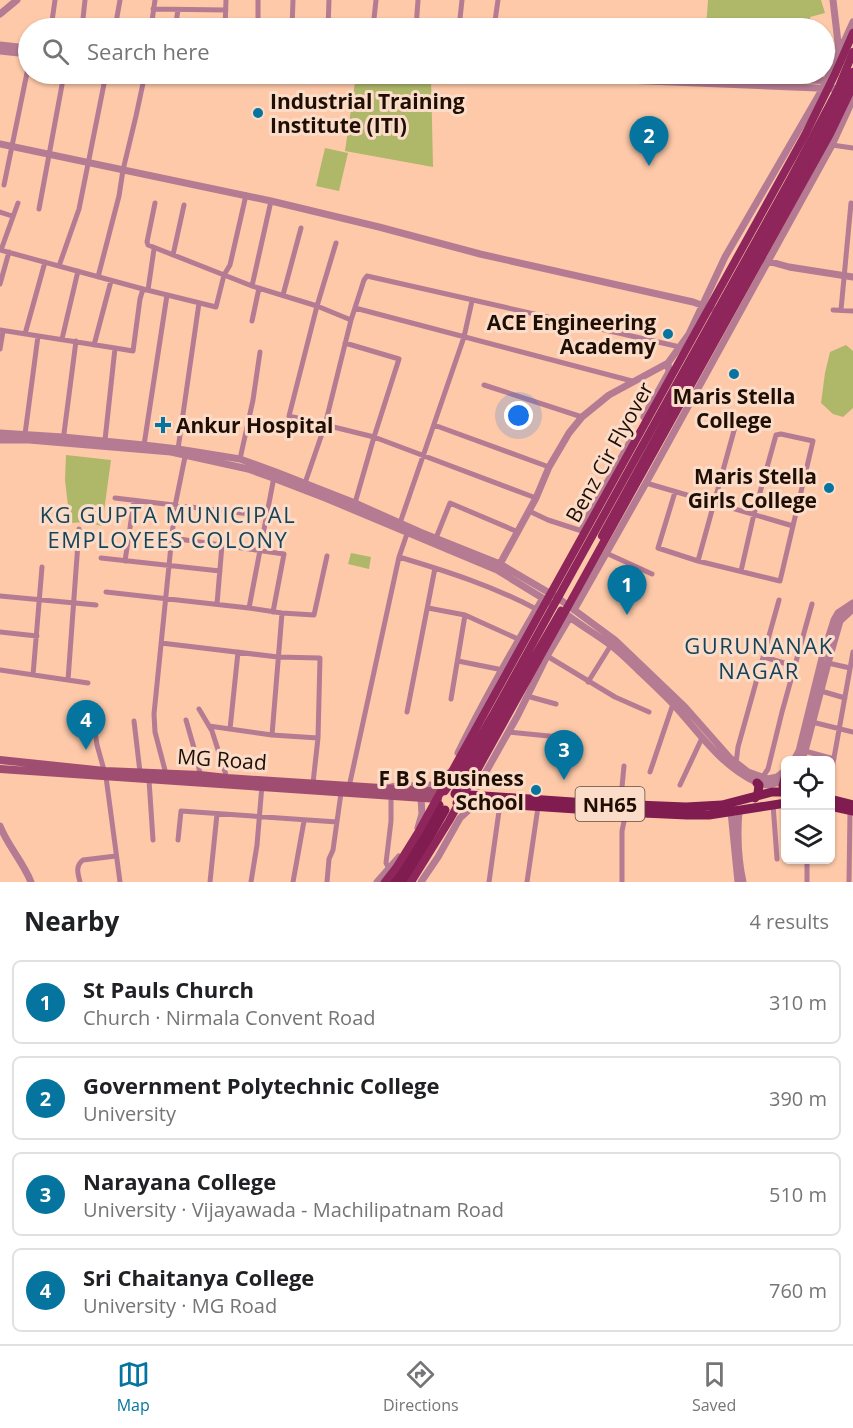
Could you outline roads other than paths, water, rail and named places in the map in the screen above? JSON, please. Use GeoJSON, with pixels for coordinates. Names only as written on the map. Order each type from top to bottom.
{"type":"FeatureCollection","features":[{"type":"Feature","properties":{"kind":"highway"},"geometry":{"type":"LineString","coordinates":[[755,798],[760,780]]}},
{"type":"Feature","properties":{"kind":"highway","name":"NH65"},"geometry":{"type":"LineString","coordinates":[[485,799],[500,804],[626,812],[706,807],[781,792]]}},
{"type":"Feature","properties":{"kind":"highway"},"geometry":{"type":"LineString","coordinates":[[402,882],[427,843],[447,798]]}},
{"type":"Feature","properties":{"kind":"highway"},"geometry":{"type":"LineString","coordinates":[[394,882],[447,798]]}},
{"type":"Feature","properties":{"kind":"highway","name":"NH65"},"geometry":{"type":"LineString","coordinates":[[447,798],[587,803],[709,814],[781,803]]}},
{"type":"Feature","properties":{"kind":"highway"},"geometry":{"type":"LineString","coordinates":[[835,800],[852,806]]}},
{"type":"Feature","properties":{"kind":"highway"},"geometry":{"type":"LineString","coordinates":[[835,806],[852,806]]}},
{"type":"Feature","properties":{"kind":"main road","name":"Benz Cir Flyover"},"geometry":{"type":"LineString","coordinates":[[835,73],[853,33]]}},
{"type":"Feature","properties":{"kind":"main road"},"geometry":{"type":"LineString","coordinates":[[447,798],[462,767],[791,178],[847,86],[853,52]]}},
{"type":"Feature","properties":{"kind":"main road"},"geometry":{"type":"LineString","coordinates":[[447,798],[472,765],[563,607],[755,258],[853,72]]}},
{"type":"Feature","properties":{"kind":"main road","name":"Benz Cir Flyover"},"geometry":{"type":"LineString","coordinates":[[385,882],[419,831],[794,156],[830,84]]}},
{"type":"Feature","properties":{"kind":"main road","name":"Benz Cir Flyover"},"geometry":{"type":"LineString","coordinates":[[411,882],[455,810],[830,134],[847,86]]}},
{"type":"Feature","properties":{"kind":"main road","name":"MG Road"},"geometry":{"type":"LineString","coordinates":[[0,760],[149,780],[211,780],[341,793],[388,792],[421,798],[447,798]]}},
{"type":"Feature","properties":{"kind":"main road","name":"MG Road"},"geometry":{"type":"LineString","coordinates":[[0,769],[106,774],[140,772],[200,775],[211,780],[227,778],[262,784],[313,783],[447,798]]}},
{"type":"Feature","properties":{"kind":"street"},"geometry":{"type":"LineString","coordinates":[[52,18],[55,0]]}},
{"type":"Feature","properties":{"kind":"street"},"geometry":{"type":"LineString","coordinates":[[83,18],[85,0]]}},
{"type":"Feature","properties":{"kind":"street"},"geometry":{"type":"LineString","coordinates":[[117,18],[120,0]]}},
{"type":"Feature","properties":{"kind":"street"},"geometry":{"type":"LineString","coordinates":[[152,18],[155,0]]}},
{"type":"Feature","properties":{"kind":"street"},"geometry":{"type":"LineString","coordinates":[[225,18],[226,0]]}},
{"type":"Feature","properties":{"kind":"street"},"geometry":{"type":"LineString","coordinates":[[258,0],[258,18]]}},
{"type":"Feature","properties":{"kind":"street"},"geometry":{"type":"LineString","coordinates":[[292,0],[292,18]]}},
{"type":"Feature","properties":{"kind":"street"},"geometry":{"type":"LineString","coordinates":[[328,18],[329,0]]}},
{"type":"Feature","properties":{"kind":"street"},"geometry":{"type":"LineString","coordinates":[[374,18],[376,0]]}},
{"type":"Feature","properties":{"kind":"street"},"geometry":{"type":"LineString","coordinates":[[417,18],[418,0]]}},
{"type":"Feature","properties":{"kind":"street"},"geometry":{"type":"LineString","coordinates":[[460,18],[462,0]]}},
{"type":"Feature","properties":{"kind":"street"},"geometry":{"type":"LineString","coordinates":[[495,18],[498,0]]}},
{"type":"Feature","properties":{"kind":"street"},"geometry":{"type":"LineString","coordinates":[[833,0],[839,51]]}},
{"type":"Feature","properties":{"kind":"street"},"geometry":{"type":"LineString","coordinates":[[0,14],[11,2]]}},
{"type":"Feature","properties":{"kind":"street"},"geometry":{"type":"LineString","coordinates":[[153,9],[225,10]]}},
{"type":"Feature","properties":{"kind":"street"},"geometry":{"type":"LineString","coordinates":[[177,18],[178,10]]}},
{"type":"Feature","properties":{"kind":"street"},"geometry":{"type":"LineString","coordinates":[[835,60],[853,22]]}},
{"type":"Feature","properties":{"kind":"street"},"geometry":{"type":"LineString","coordinates":[[0,45],[18,47]]}},
{"type":"Feature","properties":{"kind":"street"},"geometry":{"type":"LineString","coordinates":[[0,51],[18,53]]}},
{"type":"Feature","properties":{"kind":"street"},"geometry":{"type":"LineString","coordinates":[[4,185],[25,84]]}},
{"type":"Feature","properties":{"kind":"street"},"geometry":{"type":"LineString","coordinates":[[39,209],[62,84]]}},
{"type":"Feature","properties":{"kind":"street"},"geometry":{"type":"LineString","coordinates":[[59,266],[79,209],[104,84]]}},
{"type":"Feature","properties":{"kind":"street"},"geometry":{"type":"LineString","coordinates":[[98,277],[119,196],[142,84]]}},
{"type":"Feature","properties":{"kind":"street"},"geometry":{"type":"LineString","coordinates":[[792,84],[847,86]]}},
{"type":"Feature","properties":{"kind":"street"},"geometry":{"type":"LineString","coordinates":[[813,84],[824,85]]}},
{"type":"Feature","properties":{"kind":"street"},"geometry":{"type":"LineString","coordinates":[[500,564],[536,498],[549,467],[569,433],[582,417],[609,395],[668,363],[689,334],[725,257],[824,85]]}},
{"type":"Feature","properties":{"kind":"street"},"geometry":{"type":"LineString","coordinates":[[478,786],[547,656],[646,483],[832,145],[853,99]]}},
{"type":"Feature","properties":{"kind":"street"},"geometry":{"type":"LineString","coordinates":[[0,144],[246,195],[480,254],[693,302],[717,310]]}},
{"type":"Feature","properties":{"kind":"street"},"geometry":{"type":"LineString","coordinates":[[832,145],[853,148]]}},
{"type":"Feature","properties":{"kind":"street"},"geometry":{"type":"LineString","coordinates":[[18,203],[0,250],[216,307],[224,275],[230,265],[246,195]]}},
{"type":"Feature","properties":{"kind":"street"},"geometry":{"type":"LineString","coordinates":[[252,321],[255,287],[271,201]]}},
{"type":"Feature","properties":{"kind":"street"},"geometry":{"type":"LineString","coordinates":[[155,203],[147,244],[154,249],[351,320]]}},
{"type":"Feature","properties":{"kind":"street"},"geometry":{"type":"LineString","coordinates":[[841,310],[851,203],[853,204]]}},
{"type":"Feature","properties":{"kind":"street"},"geometry":{"type":"LineString","coordinates":[[173,255],[184,205]]}},
{"type":"Feature","properties":{"kind":"street"},"geometry":{"type":"LineString","coordinates":[[0,212],[12,216]]}},
{"type":"Feature","properties":{"kind":"street"},"geometry":{"type":"LineString","coordinates":[[283,295],[301,228]]}},
{"type":"Feature","properties":{"kind":"street"},"geometry":{"type":"LineString","coordinates":[[336,243],[317,306],[289,416],[374,437],[536,498]]}},
{"type":"Feature","properties":{"kind":"street"},"geometry":{"type":"LineString","coordinates":[[0,349],[1,331],[133,351],[140,299],[145,290],[154,249]]}},
{"type":"Feature","properties":{"kind":"street"},"geometry":{"type":"LineString","coordinates":[[0,284],[9,252]]}},
{"type":"Feature","properties":{"kind":"street"},"geometry":{"type":"LineString","coordinates":[[755,258],[789,267],[853,277]]}},
{"type":"Feature","properties":{"kind":"street"},"geometry":{"type":"LineString","coordinates":[[25,334],[45,262]]}},
{"type":"Feature","properties":{"kind":"street"},"geometry":{"type":"LineString","coordinates":[[62,339],[78,272]]}},
{"type":"Feature","properties":{"kind":"street"},"geometry":{"type":"LineString","coordinates":[[305,483],[325,425],[351,320],[367,276],[680,346]]}},
{"type":"Feature","properties":{"kind":"street"},"geometry":{"type":"LineString","coordinates":[[94,345],[111,280]]}},
{"type":"Feature","properties":{"kind":"street"},"geometry":{"type":"LineString","coordinates":[[144,445],[167,295]]}},
{"type":"Feature","properties":{"kind":"street"},"geometry":{"type":"LineString","coordinates":[[400,523],[464,337],[472,301]]}},
{"type":"Feature","properties":{"kind":"street"},"geometry":{"type":"LineString","coordinates":[[177,448],[199,303]]}},
{"type":"Feature","properties":{"kind":"street"},"geometry":{"type":"LineString","coordinates":[[355,308],[632,381]]}},
{"type":"Feature","properties":{"kind":"street"},"geometry":{"type":"LineString","coordinates":[[833,310],[853,311]]}},
{"type":"Feature","properties":{"kind":"street"},"geometry":{"type":"LineString","coordinates":[[25,434],[38,336]]}},
{"type":"Feature","properties":{"kind":"street"},"geometry":{"type":"LineString","coordinates":[[63,440],[76,341]]}},
{"type":"Feature","properties":{"kind":"street"},"geometry":{"type":"LineString","coordinates":[[345,343],[399,359],[355,503]]}},
{"type":"Feature","properties":{"kind":"street"},"geometry":{"type":"LineString","coordinates":[[105,440],[115,348]]}},
{"type":"Feature","properties":{"kind":"street"},"geometry":{"type":"LineString","coordinates":[[240,459],[253,400],[260,352]]}},
{"type":"Feature","properties":{"kind":"street"},"geometry":{"type":"LineString","coordinates":[[450,772],[475,718],[518,639],[582,531],[669,372],[668,363]]}},
{"type":"Feature","properties":{"kind":"street"},"geometry":{"type":"LineString","coordinates":[[484,386],[582,417]]}},
{"type":"Feature","properties":{"kind":"street"},"geometry":{"type":"LineString","coordinates":[[434,425],[549,467]]}},
{"type":"Feature","properties":{"kind":"street"},"geometry":{"type":"LineString","coordinates":[[698,561],[735,426]]}},
{"type":"Feature","properties":{"kind":"street"},"geometry":{"type":"LineString","coordinates":[[0,433],[240,459],[496,570],[556,601],[642,673],[734,769],[760,780]]}},
{"type":"Feature","properties":{"kind":"street"},"geometry":{"type":"LineString","coordinates":[[675,492],[658,548],[698,561],[780,581],[813,441],[776,435],[741,571]]}},
{"type":"Feature","properties":{"kind":"street"},"geometry":{"type":"LineString","coordinates":[[0,440],[105,440],[177,448],[232,465],[305,483],[400,523],[408,530],[436,538],[500,564],[545,595]]}},
{"type":"Feature","properties":{"kind":"street"},"geometry":{"type":"LineString","coordinates":[[166,774],[155,732],[154,714],[175,506],[186,452]]}},
{"type":"Feature","properties":{"kind":"street"},"geometry":{"type":"LineString","coordinates":[[249,608],[275,475]]}},
{"type":"Feature","properties":{"kind":"street"},"geometry":{"type":"LineString","coordinates":[[646,483],[793,526]]}},
{"type":"Feature","properties":{"kind":"street"},"geometry":{"type":"LineString","coordinates":[[115,498],[266,516]]}},
{"type":"Feature","properties":{"kind":"street"},"geometry":{"type":"LineString","coordinates":[[126,561],[134,501]]}},
{"type":"Feature","properties":{"kind":"street"},"geometry":{"type":"LineString","coordinates":[[436,538],[450,503],[518,532]]}},
{"type":"Feature","properties":{"kind":"street"},"geometry":{"type":"LineString","coordinates":[[529,511],[582,531]]}},
{"type":"Feature","properties":{"kind":"street"},"geometry":{"type":"LineString","coordinates":[[68,680],[79,530]]}},
{"type":"Feature","properties":{"kind":"street"},"geometry":{"type":"LineString","coordinates":[[349,787],[399,557],[408,530]]}},
{"type":"Feature","properties":{"kind":"street"},"geometry":{"type":"LineString","coordinates":[[172,538],[284,554],[273,612]]}},
{"type":"Feature","properties":{"kind":"street"},"geometry":{"type":"LineString","coordinates":[[217,604],[222,545]]}},
{"type":"Feature","properties":{"kind":"street"},"geometry":{"type":"LineString","coordinates":[[606,554],[652,574]]}},
{"type":"Feature","properties":{"kind":"street"},"geometry":{"type":"LineString","coordinates":[[106,592],[314,615],[327,556]]}},
{"type":"Feature","properties":{"kind":"street"},"geometry":{"type":"LineString","coordinates":[[399,557],[435,567],[536,609]]}},
{"type":"Feature","properties":{"kind":"street"},"geometry":{"type":"LineString","coordinates":[[101,558],[220,571]]}},
{"type":"Feature","properties":{"kind":"street"},"geometry":{"type":"LineString","coordinates":[[33,675],[42,567]]}},
{"type":"Feature","properties":{"kind":"street"},"geometry":{"type":"LineString","coordinates":[[407,712],[435,567]]}},
{"type":"Feature","properties":{"kind":"street"},"geometry":{"type":"LineString","coordinates":[[0,596],[96,605]]}},
{"type":"Feature","properties":{"kind":"street"},"geometry":{"type":"LineString","coordinates":[[736,763],[738,747],[779,600]]}},
{"type":"Feature","properties":{"kind":"street"},"geometry":{"type":"LineString","coordinates":[[796,756],[834,620],[838,613],[853,603]]}},
{"type":"Feature","properties":{"kind":"street"},"geometry":{"type":"LineString","coordinates":[[760,780],[768,769],[812,604]]}},
{"type":"Feature","properties":{"kind":"street"},"geometry":{"type":"LineString","coordinates":[[428,608],[465,615],[518,639]]}},
{"type":"Feature","properties":{"kind":"street"},"geometry":{"type":"LineString","coordinates":[[803,756],[840,621],[853,609]]}},
{"type":"Feature","properties":{"kind":"street"},"geometry":{"type":"LineString","coordinates":[[272,735],[282,613]]}},
{"type":"Feature","properties":{"kind":"street"},"geometry":{"type":"LineString","coordinates":[[572,614],[615,640],[685,707],[736,763],[765,785],[781,779]]}},
{"type":"Feature","properties":{"kind":"street"},"geometry":{"type":"LineString","coordinates":[[451,699],[465,615]]}},
{"type":"Feature","properties":{"kind":"street"},"geometry":{"type":"LineString","coordinates":[[0,632],[37,636]]}},
{"type":"Feature","properties":{"kind":"street"},"geometry":{"type":"LineString","coordinates":[[161,643],[278,657],[320,658],[318,738],[313,783]]}},
{"type":"Feature","properties":{"kind":"street"},"geometry":{"type":"LineString","coordinates":[[588,682],[611,645]]}},
{"type":"Feature","properties":{"kind":"street"},"geometry":{"type":"LineString","coordinates":[[230,729],[238,652]]}},
{"type":"Feature","properties":{"kind":"street"},"geometry":{"type":"LineString","coordinates":[[835,756],[853,652]]}},
{"type":"Feature","properties":{"kind":"street"},"geometry":{"type":"LineString","coordinates":[[547,656],[615,697],[649,712]]}},
{"type":"Feature","properties":{"kind":"street"},"geometry":{"type":"LineString","coordinates":[[764,657],[794,666]]}},
{"type":"Feature","properties":{"kind":"street"},"geometry":{"type":"LineString","coordinates":[[458,661],[503,670]]}},
{"type":"Feature","properties":{"kind":"street"},"geometry":{"type":"LineString","coordinates":[[828,663],[850,668]]}},
{"type":"Feature","properties":{"kind":"street"},"geometry":{"type":"LineString","coordinates":[[0,670],[88,683]]}},
{"type":"Feature","properties":{"kind":"street"},"geometry":{"type":"LineString","coordinates":[[821,691],[845,698]]}},
{"type":"Feature","properties":{"kind":"street"},"geometry":{"type":"LineString","coordinates":[[527,696],[556,704]]}},
{"type":"Feature","properties":{"kind":"street"},"geometry":{"type":"LineString","coordinates":[[650,772],[673,704]]}},
{"type":"Feature","properties":{"kind":"street"},"geometry":{"type":"LineString","coordinates":[[199,709],[212,731],[227,778]]}},
{"type":"Feature","properties":{"kind":"street"},"geometry":{"type":"LineString","coordinates":[[92,710],[97,745],[106,774],[120,882]]}},
{"type":"Feature","properties":{"kind":"street"},"geometry":{"type":"LineString","coordinates":[[186,720],[200,775]]}},
{"type":"Feature","properties":{"kind":"street"},"geometry":{"type":"LineString","coordinates":[[134,721],[140,772]]}},
{"type":"Feature","properties":{"kind":"street"},"geometry":{"type":"LineString","coordinates":[[812,722],[853,732]]}},
{"type":"Feature","properties":{"kind":"street"},"geometry":{"type":"LineString","coordinates":[[209,726],[272,735],[318,738]]}},
{"type":"Feature","properties":{"kind":"street"},"geometry":{"type":"LineString","coordinates":[[508,732],[559,737]]}},
{"type":"Feature","properties":{"kind":"street"},"geometry":{"type":"LineString","coordinates":[[680,785],[702,738]]}},
{"type":"Feature","properties":{"kind":"street"},"geometry":{"type":"LineString","coordinates":[[806,751],[824,756]]}},
{"type":"Feature","properties":{"kind":"street"},"geometry":{"type":"LineString","coordinates":[[421,882],[465,813],[485,799],[478,786],[472,765]]}},
{"type":"Feature","properties":{"kind":"street"},"geometry":{"type":"LineString","coordinates":[[621,796],[624,766]]}},
{"type":"Feature","properties":{"kind":"street"},"geometry":{"type":"LineString","coordinates":[[389,869],[386,863],[391,821],[388,792],[402,785],[433,785],[450,772],[462,767]]}},
{"type":"Feature","properties":{"kind":"street"},"geometry":{"type":"LineString","coordinates":[[772,782],[781,774]]}},
{"type":"Feature","properties":{"kind":"street"},"geometry":{"type":"LineString","coordinates":[[149,780],[153,840]]}},
{"type":"Feature","properties":{"kind":"street"},"geometry":{"type":"LineString","coordinates":[[251,882],[262,784]]}},
{"type":"Feature","properties":{"kind":"street"},"geometry":{"type":"LineString","coordinates":[[327,882],[341,793]]}},
{"type":"Feature","properties":{"kind":"street"},"geometry":{"type":"LineString","coordinates":[[377,882],[406,848],[417,829],[422,814],[421,798]]}},
{"type":"Feature","properties":{"kind":"street"},"geometry":{"type":"LineString","coordinates":[[489,882],[500,804]]}},
{"type":"Feature","properties":{"kind":"street"},"geometry":{"type":"LineString","coordinates":[[773,804],[777,859]]}},
{"type":"Feature","properties":{"kind":"street"},"geometry":{"type":"LineString","coordinates":[[849,882],[852,806]]}},
{"type":"Feature","properties":{"kind":"street"},"geometry":{"type":"LineString","coordinates":[[527,882],[538,807]]}},
{"type":"Feature","properties":{"kind":"street"},"geometry":{"type":"LineString","coordinates":[[178,840],[181,811],[337,822]]}},
{"type":"Feature","properties":{"kind":"street"},"geometry":{"type":"LineString","coordinates":[[735,811],[738,882]]}},
{"type":"Feature","properties":{"kind":"street"},"geometry":{"type":"LineString","coordinates":[[735,811],[743,882]]}},
{"type":"Feature","properties":{"kind":"street"},"geometry":{"type":"LineString","coordinates":[[622,882],[622,831],[626,812]]}},
{"type":"Feature","properties":{"kind":"street"},"geometry":{"type":"LineString","coordinates":[[210,882],[218,814]]}},
{"type":"Feature","properties":{"kind":"street"},"geometry":{"type":"LineString","coordinates":[[293,882],[304,821]]}},
{"type":"Feature","properties":{"kind":"street"},"geometry":{"type":"LineString","coordinates":[[0,826],[2,836],[16,853],[31,882]]}},
{"type":"Feature","properties":{"kind":"street"},"geometry":{"type":"LineString","coordinates":[[427,843],[448,839]]}},
{"type":"Feature","properties":{"kind":"street"},"geometry":{"type":"LineString","coordinates":[[80,882],[78,867],[80,862],[116,856]]}},
{"type":"Feature","properties":{"kind":"street"},"geometry":{"type":"LineString","coordinates":[[807,864],[807,882]]}},
{"type":"Feature","properties":{"kind":"place","name":"Industrial Training Institute (ITI)"},"geometry":{"type":"Point","coordinates":[258,113]}},
{"type":"Feature","properties":{"kind":"place","name":"Government Polytechnic College"},"geometry":{"type":"Point","coordinates":[649,166]}},
{"type":"Feature","properties":{"kind":"place","name":"ACE Engineering Academy"},"geometry":{"type":"Point","coordinates":[668,334]}},
{"type":"Feature","properties":{"kind":"place","name":"Maris Stella College"},"geometry":{"type":"Point","coordinates":[734,374]}},
{"type":"Feature","properties":{"kind":"place","name":"Ankur Hospital"},"geometry":{"type":"Point","coordinates":[163,425]}},
{"type":"Feature","properties":{"kind":"place","name":"Maris Stella Girls College"},"geometry":{"type":"Point","coordinates":[829,488]}},
{"type":"Feature","properties":{"kind":"place","name":"St Pauls Church"},"geometry":{"type":"Point","coordinates":[627,615]}},
{"type":"Feature","properties":{"kind":"place","name":"Sri Chaitanya College"},"geometry":{"type":"Point","coordinates":[86,750]}},
{"type":"Feature","properties":{"kind":"place","name":"Narayana College"},"geometry":{"type":"Point","coordinates":[564,780]}},
{"type":"Feature","properties":{"kind":"place","name":"F B S Business School"},"geometry":{"type":"Point","coordinates":[536,790]}},
{"type":"Feature","properties":{"kind":"district","name":"KG GUPTA MUNICIPAL EMPLOYEES COLONY"},"geometry":{"type":"Point","coordinates":[168,526]}},
{"type":"Feature","properties":{"kind":"district","name":"GURUNANAK NAGAR"},"geometry":{"type":"Point","coordinates":[759,658]}}]}
